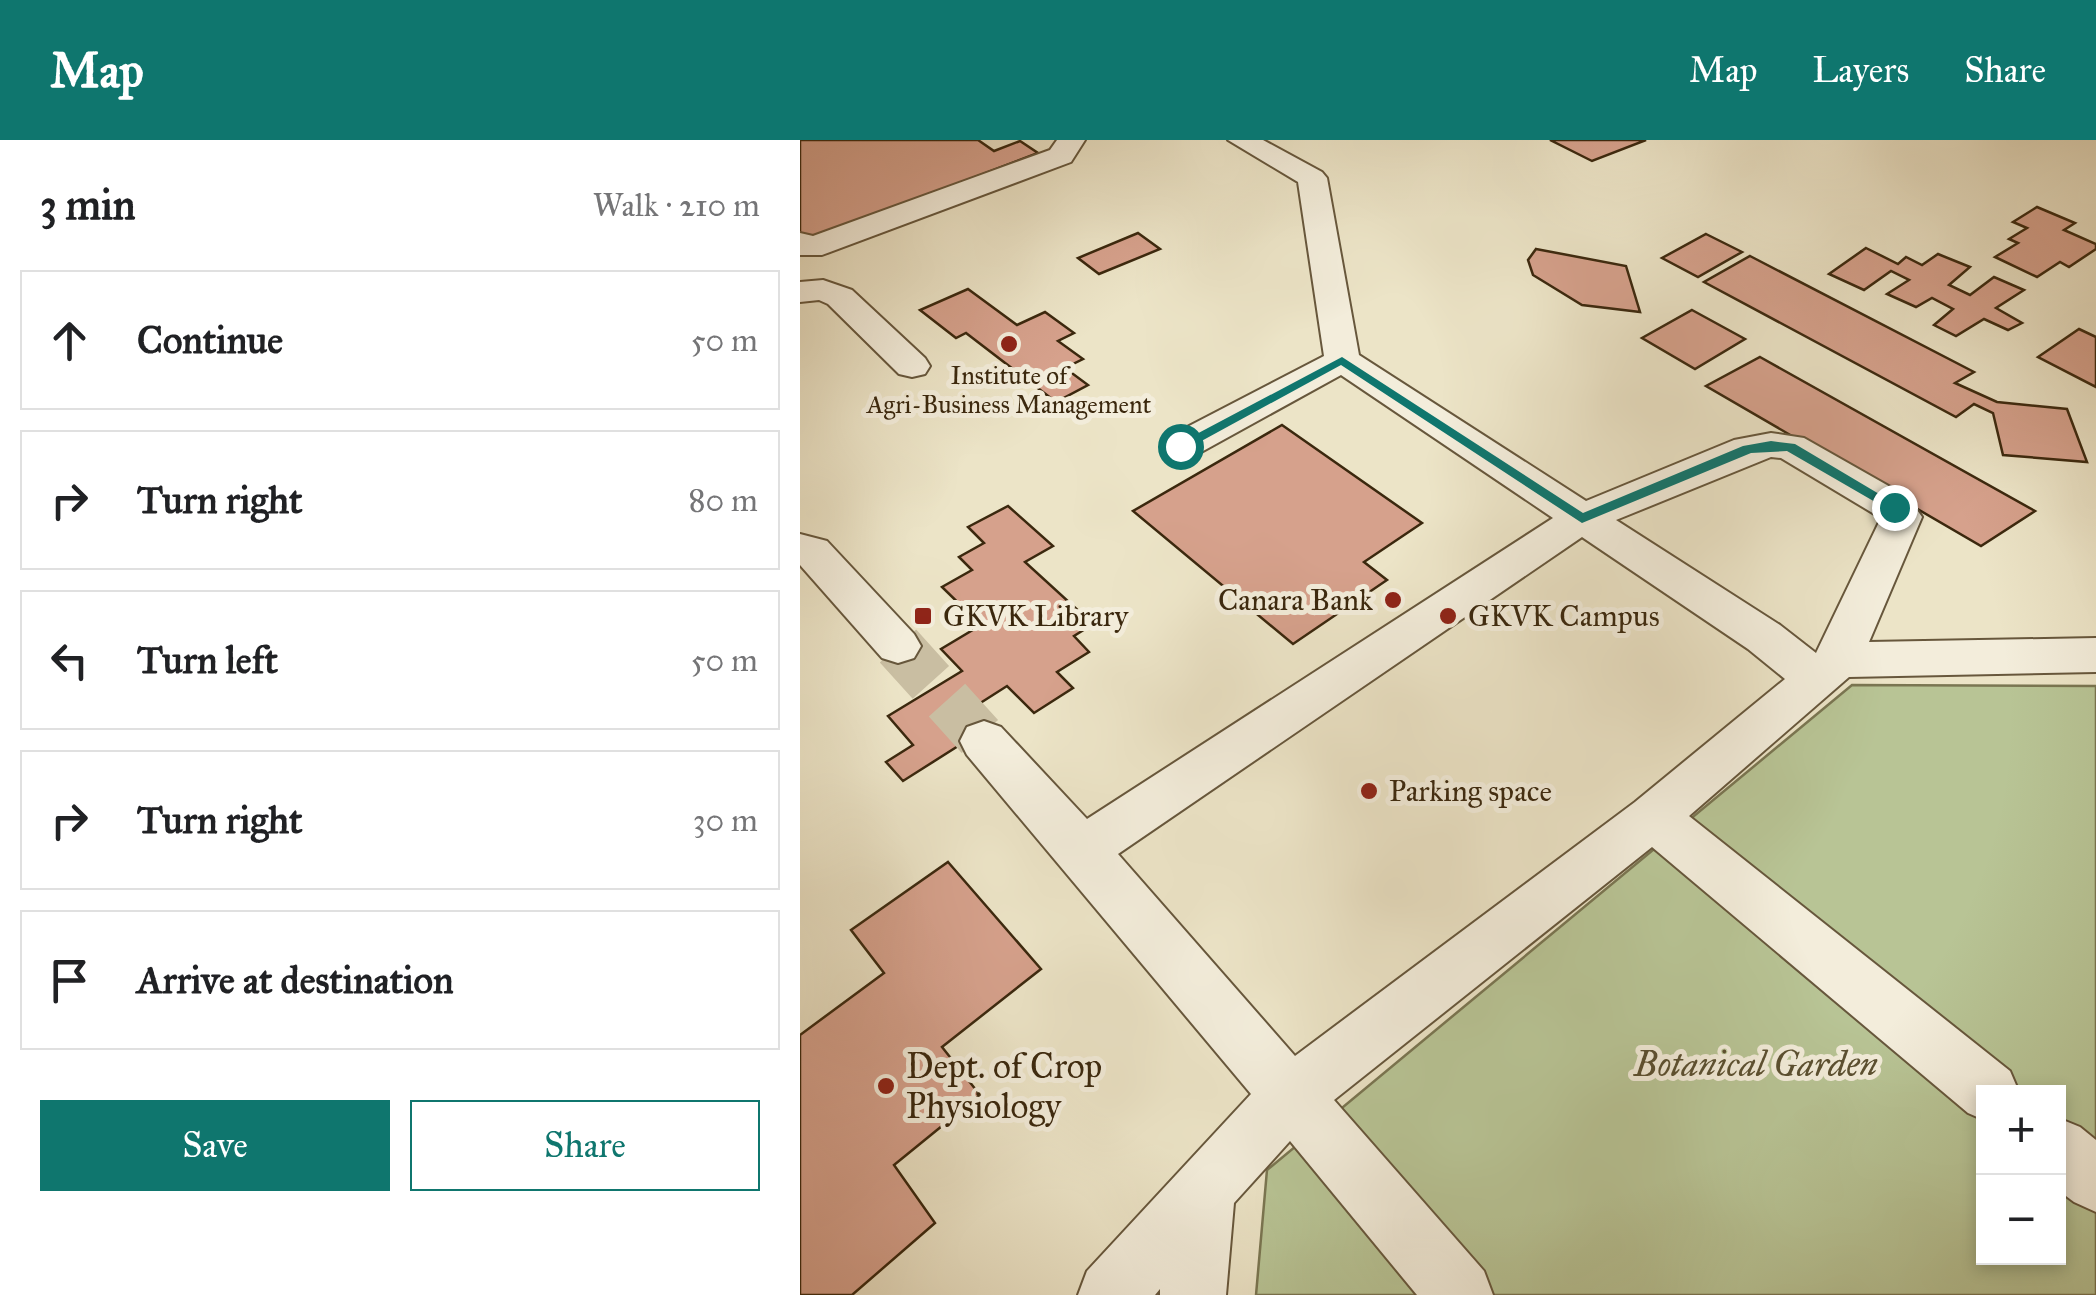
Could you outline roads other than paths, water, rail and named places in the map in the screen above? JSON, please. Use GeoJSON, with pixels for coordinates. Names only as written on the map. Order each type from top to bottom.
{"type":"FeatureCollection","features":[{"type":"Feature","properties":{"kind":"lane"},"geometry":{"type":"LineString","coordinates":[[800,242],[811,248],[1061,156],[1071,140]]}},
{"type":"Feature","properties":{"kind":"lane"},"geometry":{"type":"LineString","coordinates":[[1242,140],[1312,178],[1342,360],[1764,637],[1828,670],[2096,655]]}},
{"type":"Feature","properties":{"kind":"lane"},"geometry":{"type":"LineString","coordinates":[[800,292],[823,290],[840,297],[912,366]]}},
{"type":"Feature","properties":{"kind":"lane"},"geometry":{"type":"LineString","coordinates":[[1180,446],[1342,360]]}},
{"type":"Feature","properties":{"kind":"lane"},"geometry":{"type":"LineString","coordinates":[[1082,850],[1582,518],[1748,450],[1771,445],[1790,447],[1894,507],[1902,518],[1828,670],[1653,817],[1292,1095],[1111,1295]]}},
{"type":"Feature","properties":{"kind":"lane"},"geometry":{"type":"LineString","coordinates":[[804,538],[898,646]]}},
{"type":"Feature","properties":{"kind":"lane"},"geometry":{"type":"LineString","coordinates":[[984,740],[1460,1295]]}},
{"type":"Feature","properties":{"kind":"lane"},"geometry":{"type":"LineString","coordinates":[[1653,817],[1979,1085]]}},
{"type":"Feature","properties":{"kind":"lane"},"geometry":{"type":"LineString","coordinates":[[2066,1156],[2096,1180]]}},
{"type":"Feature","properties":{"kind":"lane"},"geometry":{"type":"LineString","coordinates":[[1193,1295],[1204,1190]]}},
{"type":"Feature","properties":{"kind":"tunnel"},"geometry":{"type":"LineString","coordinates":[[898,646],[984,741]]}},
{"type":"Feature","properties":{"kind":"place","name":"Institute of Agri-Business Management"},"geometry":{"type":"Point","coordinates":[1009,344]}},
{"type":"Feature","properties":{"kind":"place","name":"Canara Bank"},"geometry":{"type":"Point","coordinates":[1393,600]}},
{"type":"Feature","properties":{"kind":"place","name":"GKVK Library"},"geometry":{"type":"Point","coordinates":[923,616]}},
{"type":"Feature","properties":{"kind":"place","name":"GKVK Campus"},"geometry":{"type":"Point","coordinates":[1448,616]}},
{"type":"Feature","properties":{"kind":"place","name":"Parking space"},"geometry":{"type":"Point","coordinates":[1369,791]}},
{"type":"Feature","properties":{"kind":"place","name":"Dept. of Crop Physiology"},"geometry":{"type":"Point","coordinates":[886,1086]}},
{"type":"Feature","properties":{"kind":"park label","name":"Botanical Garden"},"geometry":{"type":"Point","coordinates":[1756,1064]}}]}
